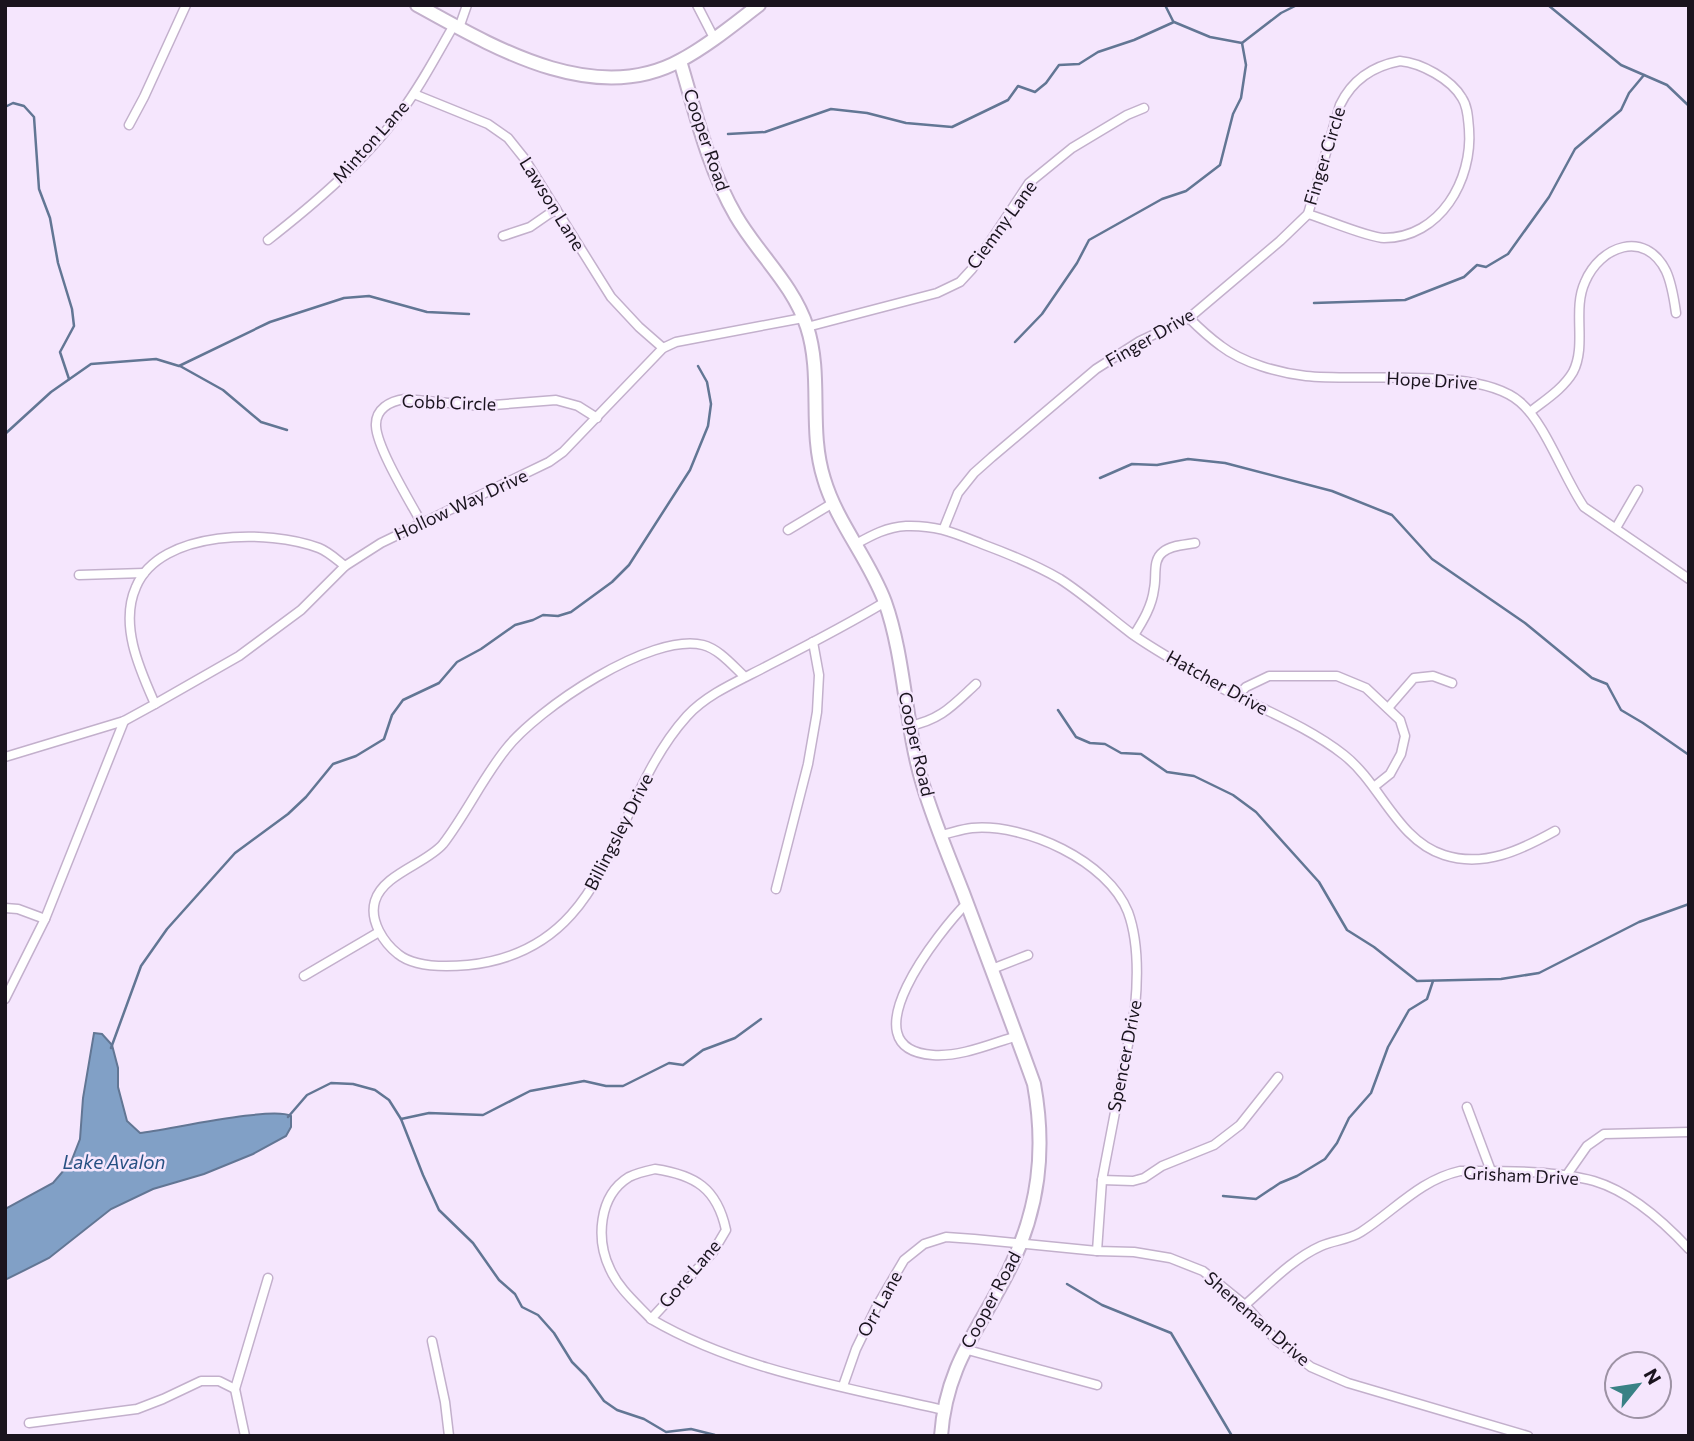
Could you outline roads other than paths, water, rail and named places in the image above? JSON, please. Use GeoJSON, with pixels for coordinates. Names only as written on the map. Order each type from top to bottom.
{"type":"FeatureCollection","features":[{"type":"Feature","properties":{"kind":"street"},"geometry":{"type":"LineString","coordinates":[[129,125],[186,5]]}},
{"type":"Feature","properties":{"kind":"street"},"geometry":{"type":"LineString","coordinates":[[417,5],[456,27],[528,60],[590,78],[617,79],[644,74],[680,61],[760,5]]}},
{"type":"Feature","properties":{"kind":"street","name":"Minton Lane"},"geometry":{"type":"LineString","coordinates":[[268,240],[335,183],[397,118],[456,27],[467,5]]}},
{"type":"Feature","properties":{"kind":"street"},"geometry":{"type":"LineString","coordinates":[[697,5],[714,38]]}},
{"type":"Feature","properties":{"kind":"street","name":"Cooper Road"},"geometry":{"type":"LineString","coordinates":[[680,61],[714,173],[725,197],[738,220],[792,296],[805,322],[812,359],[815,443],[824,482],[885,602],[894,634],[909,726],[922,783],[1034,1084],[1041,1131],[1039,1173],[1021,1244],[964,1349],[943,1410],[941,1436]]}},
{"type":"Feature","properties":{"kind":"street","name":"Finger Circle"},"geometry":{"type":"LineString","coordinates":[[1412,62],[1436,74],[1464,100],[1469,140],[1460,184],[1456,194],[1441,211],[1414,234],[1382,238],[1308,214],[1340,105],[1345,94],[1373,69],[1388,63],[1412,62]]}},
{"type":"Feature","properties":{"kind":"street","name":"Lawson Lane"},"geometry":{"type":"LineString","coordinates":[[414,94],[488,124],[508,138],[524,158],[611,297],[663,348]]}},
{"type":"Feature","properties":{"kind":"street","name":"Ciemny Lane"},"geometry":{"type":"LineString","coordinates":[[805,322],[937,293],[960,282],[972,269],[1029,183],[1072,148],[1144,108]]}},
{"type":"Feature","properties":{"kind":"street"},"geometry":{"type":"LineString","coordinates":[[503,236],[530,227],[556,209]]}},
{"type":"Feature","properties":{"kind":"street","name":"Finger Drive"},"geometry":{"type":"LineString","coordinates":[[944,528],[958,493],[974,473],[992,457],[1096,369],[1140,341],[1189,318],[1308,214]]}},
{"type":"Feature","properties":{"kind":"street"},"geometry":{"type":"LineString","coordinates":[[1530,412],[1552,395],[1573,371],[1577,360],[1579,304],[1583,284],[1591,268],[1607,253],[1629,246],[1644,248],[1656,257],[1671,284],[1676,313]]}},
{"type":"Feature","properties":{"kind":"street","name":"Hope Drive"},"geometry":{"type":"LineString","coordinates":[[1189,318],[1223,347],[1260,365],[1305,376],[1477,382],[1506,392],[1530,412],[1573,492],[1584,507],[1689,579]]}},
{"type":"Feature","properties":{"kind":"street"},"geometry":{"type":"LineString","coordinates":[[663,348],[676,342],[805,322]]}},
{"type":"Feature","properties":{"kind":"street","name":"Hollow Way Drive"},"geometry":{"type":"LineString","coordinates":[[5,757],[124,721],[239,656],[301,610],[345,566],[421,522],[550,462],[597,418],[663,348]]}},
{"type":"Feature","properties":{"kind":"street","name":"Cobb Circle"},"geometry":{"type":"LineString","coordinates":[[421,522],[386,454],[376,428],[380,411],[395,400],[481,406],[556,400],[579,406],[597,418]]}},
{"type":"Feature","properties":{"kind":"street"},"geometry":{"type":"LineString","coordinates":[[1616,528],[1638,490]]}},
{"type":"Feature","properties":{"kind":"street"},"geometry":{"type":"LineString","coordinates":[[788,530],[833,503]]}},
{"type":"Feature","properties":{"kind":"street","name":"Hatcher Drive"},"geometry":{"type":"LineString","coordinates":[[856,544],[893,528],[944,528],[1040,568],[1079,592],[1134,635],[1188,669],[1286,720],[1343,754],[1375,786],[1406,829],[1431,849],[1445,855],[1482,860],[1526,847],[1555,831]]}},
{"type":"Feature","properties":{"kind":"street"},"geometry":{"type":"LineString","coordinates":[[155,704],[133,648],[132,607],[135,588],[144,573],[167,552],[186,545],[252,536],[308,544],[323,549],[345,566]]}},
{"type":"Feature","properties":{"kind":"street"},"geometry":{"type":"LineString","coordinates":[[1134,635],[1145,617],[1154,590],[1156,560],[1168,548],[1195,543]]}},
{"type":"Feature","properties":{"kind":"street"},"geometry":{"type":"LineString","coordinates":[[79,575],[144,573]]}},
{"type":"Feature","properties":{"kind":"street","name":"Billingsley Drive"},"geometry":{"type":"LineString","coordinates":[[379,932],[400,956],[413,962],[451,967],[498,960],[539,942],[570,918],[589,894],[615,848],[643,783],[664,746],[696,708],[746,677],[885,602]]}},
{"type":"Feature","properties":{"kind":"street"},"geometry":{"type":"LineString","coordinates":[[776,889],[808,764],[817,712],[819,675],[813,642]]}},
{"type":"Feature","properties":{"kind":"street"},"geometry":{"type":"LineString","coordinates":[[304,976],[379,932],[374,915],[375,901],[387,885],[440,847],[489,770],[508,746],[526,727],[569,694],[648,652],[675,645],[707,646],[746,677]]}},
{"type":"Feature","properties":{"kind":"street"},"geometry":{"type":"LineString","coordinates":[[1237,696],[1246,687],[1269,676],[1337,676],[1366,688],[1400,720],[1405,736],[1401,754],[1390,774],[1375,786]]}},
{"type":"Feature","properties":{"kind":"street"},"geometry":{"type":"LineString","coordinates":[[1388,708],[1414,678],[1433,676],[1452,683]]}},
{"type":"Feature","properties":{"kind":"street"},"geometry":{"type":"LineString","coordinates":[[909,726],[929,722],[944,714],[976,684]]}},
{"type":"Feature","properties":{"kind":"street"},"geometry":{"type":"LineString","coordinates":[[5,999],[45,919],[124,721]]}},
{"type":"Feature","properties":{"kind":"street","name":"Spencer Drive"},"geometry":{"type":"LineString","coordinates":[[941,835],[973,828],[998,829],[1057,846],[1087,861],[1111,884],[1128,911],[1137,963],[1136,996],[1102,1181],[1097,1251]]}},
{"type":"Feature","properties":{"kind":"street"},"geometry":{"type":"LineString","coordinates":[[967,903],[937,935],[906,987],[895,1016],[897,1032],[910,1049],[932,1055],[964,1052],[1017,1037]]}},
{"type":"Feature","properties":{"kind":"street"},"geometry":{"type":"LineString","coordinates":[[5,908],[18,909],[45,919]]}},
{"type":"Feature","properties":{"kind":"street"},"geometry":{"type":"LineString","coordinates":[[992,969],[1028,955]]}},
{"type":"Feature","properties":{"kind":"street"},"geometry":{"type":"LineString","coordinates":[[1102,1181],[1133,1181],[1144,1178],[1162,1167],[1214,1145],[1240,1125],[1278,1077]]}},
{"type":"Feature","properties":{"kind":"street"},"geometry":{"type":"LineString","coordinates":[[1467,1107],[1491,1171]]}},
{"type":"Feature","properties":{"kind":"street"},"geometry":{"type":"LineString","coordinates":[[1566,1176],[1587,1146],[1604,1134],[1689,1132]]}},
{"type":"Feature","properties":{"kind":"street","name":"Gore Lane"},"geometry":{"type":"LineString","coordinates":[[651,1319],[713,1252],[726,1230],[723,1215],[707,1189],[676,1172],[654,1170],[627,1178],[609,1199],[600,1226],[604,1255],[611,1271],[620,1286],[651,1319],[682,1338],[726,1356],[943,1410]]}},
{"type":"Feature","properties":{"kind":"street","name":"Grisham Drive"},"geometry":{"type":"LineString","coordinates":[[1245,1306],[1308,1253],[1322,1245],[1359,1234],[1427,1182],[1460,1171],[1566,1176],[1594,1181],[1624,1195],[1652,1213],[1689,1249]]}},
{"type":"Feature","properties":{"kind":"street","name":"Orr Lane"},"geometry":{"type":"LineString","coordinates":[[843,1386],[856,1349],[877,1306],[904,1260],[924,1244],[947,1237],[1021,1244]]}},
{"type":"Feature","properties":{"kind":"street","name":"Sheneman Drive"},"geometry":{"type":"LineString","coordinates":[[1021,1244],[1134,1252],[1170,1258],[1203,1271],[1245,1306],[1277,1341],[1311,1367],[1348,1383],[1528,1436]]}},
{"type":"Feature","properties":{"kind":"street"},"geometry":{"type":"LineString","coordinates":[[245,1436],[235,1388],[268,1278]]}},
{"type":"Feature","properties":{"kind":"street"},"geometry":{"type":"LineString","coordinates":[[432,1341],[449,1436]]}},
{"type":"Feature","properties":{"kind":"street"},"geometry":{"type":"LineString","coordinates":[[964,1349],[1097,1385]]}},
{"type":"Feature","properties":{"kind":"street"},"geometry":{"type":"LineString","coordinates":[[29,1423],[137,1409],[201,1381],[219,1381],[235,1388]]}},
{"type":"Feature","properties":{"kind":"water","name":"Lake Avalon"},"geometry":{"type":"Polygon","coordinates":[[[94,1033],[102,1034],[112,1045],[118,1068],[118,1087],[127,1121],[140,1133],[263,1114],[291,1116],[291,1127],[286,1136],[253,1154],[204,1174],[153,1189],[111,1209],[49,1258],[5,1280],[5,1209],[53,1183],[71,1162],[80,1139],[83,1098],[94,1033]]]}},
{"type":"Feature","properties":{"kind":"waterway"},"geometry":{"type":"LineString","coordinates":[[1165,5],[1173,21]]}},
{"type":"Feature","properties":{"kind":"waterway"},"geometry":{"type":"LineString","coordinates":[[728,134],[765,132],[831,109],[867,113],[906,123],[952,127],[1008,100],[1018,86],[1035,92],[1046,83],[1059,65],[1079,64],[1098,52],[1174,22],[1210,37],[1242,43],[1281,13],[1297,5]]}},
{"type":"Feature","properties":{"kind":"waterway"},"geometry":{"type":"LineString","coordinates":[[1548,5],[1621,65],[1667,85],[1689,106]]}},
{"type":"Feature","properties":{"kind":"waterway"},"geometry":{"type":"LineString","coordinates":[[1015,342],[1042,314],[1077,263],[1089,240],[1162,199],[1186,191],[1220,165],[1233,114],[1241,98],[1246,65],[1242,43]]}},
{"type":"Feature","properties":{"kind":"waterway"},"geometry":{"type":"LineString","coordinates":[[1314,303],[1405,300],[1464,277],[1477,265],[1486,267],[1508,254],[1549,197],[1575,149],[1621,110],[1629,93],[1644,75]]}},
{"type":"Feature","properties":{"kind":"waterway"},"geometry":{"type":"LineString","coordinates":[[5,107],[13,103],[24,106],[34,117],[39,189],[50,218],[58,263],[72,309],[74,326],[60,352],[69,379]]}},
{"type":"Feature","properties":{"kind":"waterway"},"geometry":{"type":"LineString","coordinates":[[5,434],[51,392],[91,364],[156,359],[179,366],[270,322],[344,298],[369,296],[427,312],[469,314]]}},
{"type":"Feature","properties":{"kind":"waterway"},"geometry":{"type":"LineString","coordinates":[[180,366],[223,390],[261,422],[287,430]]}},
{"type":"Feature","properties":{"kind":"waterway"},"geometry":{"type":"LineString","coordinates":[[111,1048],[141,966],[167,929],[235,853],[288,814],[333,764],[356,756],[384,739],[392,715],[403,700],[439,683],[457,662],[515,625],[543,615],[558,616],[571,612],[612,582],[629,565],[690,470],[708,426],[711,404],[707,382],[698,366]]}},
{"type":"Feature","properties":{"kind":"waterway"},"geometry":{"type":"LineString","coordinates":[[1100,478],[1132,464],[1157,465],[1188,459],[1225,463],[1332,491],[1392,515],[1432,559],[1525,623],[1592,678],[1607,684],[1621,710],[1689,755]]}},
{"type":"Feature","properties":{"kind":"waterway"},"geometry":{"type":"LineString","coordinates":[[1058,710],[1076,737],[1090,743],[1105,744],[1121,753],[1141,754],[1167,772],[1194,776],[1233,795],[1256,812],[1319,882],[1347,930],[1374,947],[1417,981],[1501,979],[1539,973],[1639,922],[1689,904]]}},
{"type":"Feature","properties":{"kind":"waterway"},"geometry":{"type":"LineString","coordinates":[[1223,1196],[1256,1199],[1325,1159],[1337,1143],[1349,1118],[1371,1093],[1388,1047],[1409,1010],[1427,999],[1433,981]]}},
{"type":"Feature","properties":{"kind":"waterway"},"geometry":{"type":"LineString","coordinates":[[401,1119],[429,1113],[483,1115],[530,1091],[584,1081],[606,1086],[623,1086],[669,1063],[683,1065],[703,1050],[735,1038],[761,1019]]}},
{"type":"Feature","properties":{"kind":"waterway"},"geometry":{"type":"LineString","coordinates":[[288,1117],[307,1095],[331,1083],[353,1084],[375,1090],[389,1100],[401,1119],[439,1210],[473,1243],[499,1280],[515,1294],[522,1307],[538,1315],[554,1333],[572,1362],[604,1401],[617,1410],[644,1419],[666,1432],[691,1429],[715,1435],[738,1436]]}},
{"type":"Feature","properties":{"kind":"waterway"},"geometry":{"type":"LineString","coordinates":[[1067,1284],[1102,1305],[1171,1333],[1232,1436]]}}]}
